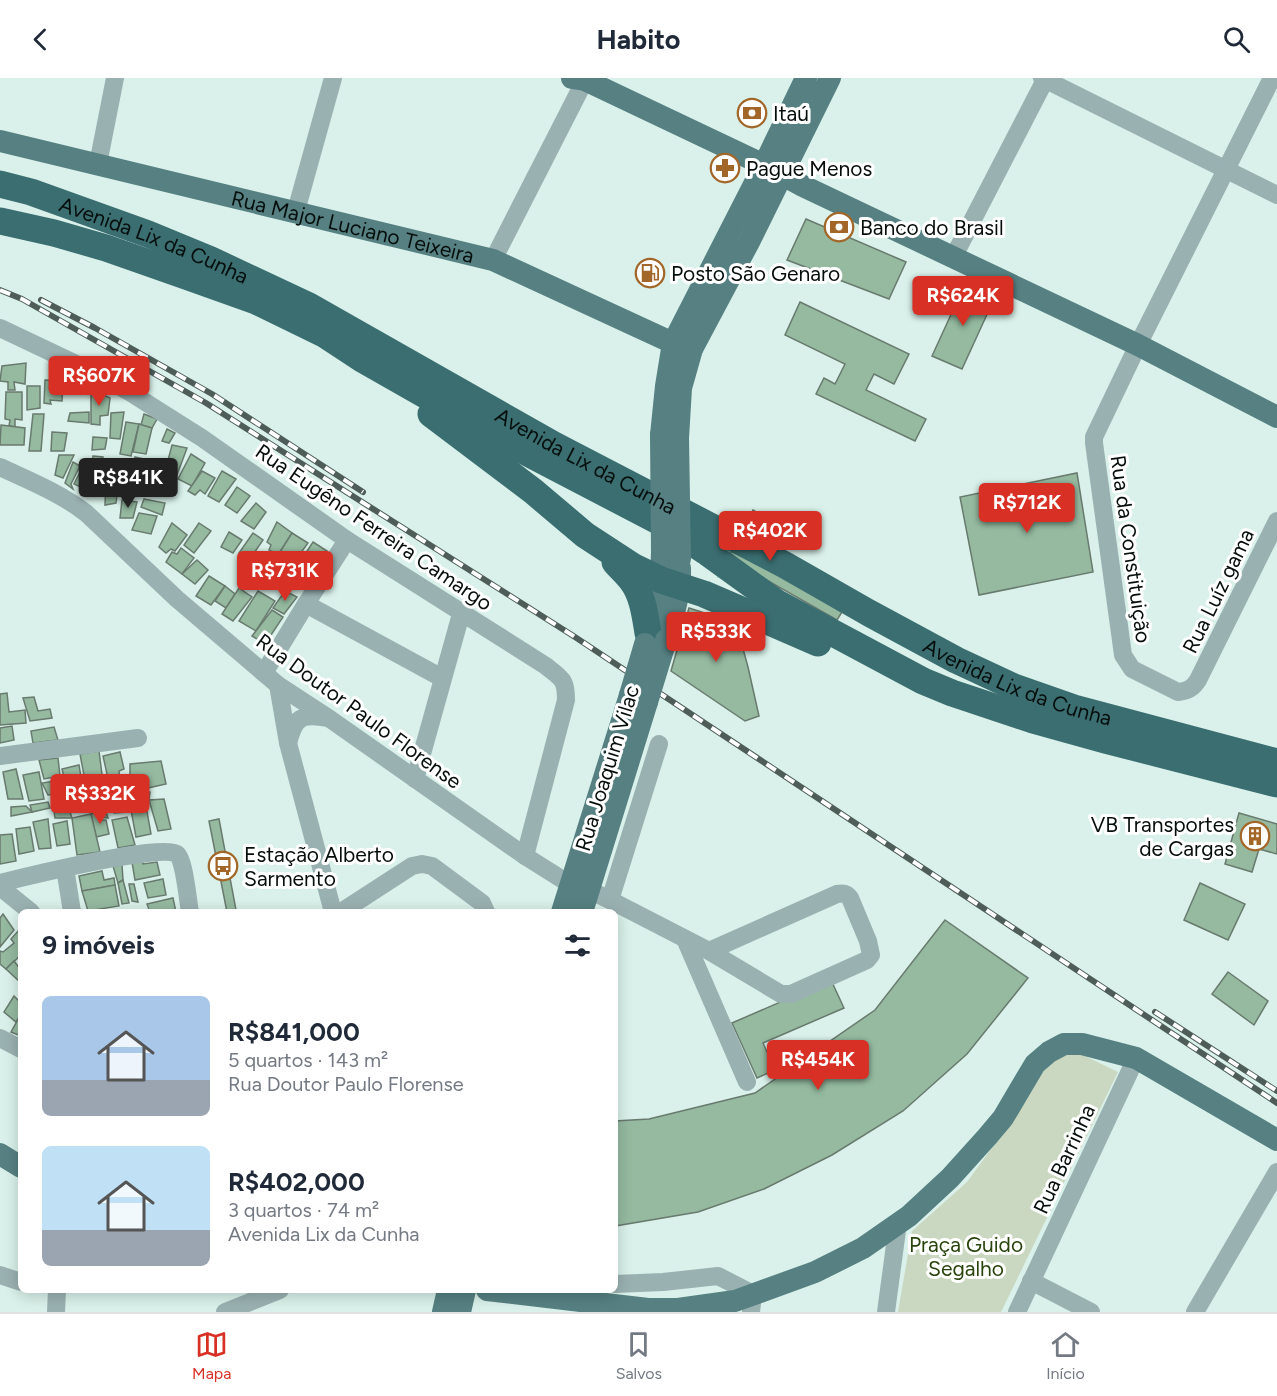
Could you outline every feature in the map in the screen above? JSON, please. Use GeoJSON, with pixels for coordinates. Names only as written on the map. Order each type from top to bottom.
{"type":"FeatureCollection","features":[{"type":"Feature","properties":{"kind":"highway","name":"Avenida Lix da Cunha"},"geometry":{"type":"LineString","coordinates":[[0,184],[42,196],[148,234],[309,306],[554,444],[784,565],[956,660],[1014,687],[1277,784]]}},
{"type":"Feature","properties":{"kind":"highway","name":"Avenida Lix da Cunha"},"geometry":{"type":"LineString","coordinates":[[0,221],[106,248],[256,301],[324,334],[388,374],[522,450],[662,523],[777,603],[923,681],[1033,720],[1105,740],[1172,745],[1277,762]]}},
{"type":"Feature","properties":{"kind":"highway"},"geometry":{"type":"LineString","coordinates":[[388,374],[433,416],[533,491],[609,555],[632,581],[639,593],[653,639]]}},
{"type":"Feature","properties":{"kind":"highway"},"geometry":{"type":"LineString","coordinates":[[585,535],[634,567],[670,583],[704,594],[859,660],[923,681]]}},
{"type":"Feature","properties":{"kind":"main road"},"geometry":{"type":"LineString","coordinates":[[773,170],[806,78]]}},
{"type":"Feature","properties":{"kind":"main road"},"geometry":{"type":"LineString","coordinates":[[773,170],[830,78]]}},
{"type":"Feature","properties":{"kind":"main road"},"geometry":{"type":"LineString","coordinates":[[581,79],[1138,345],[1277,417]]}},
{"type":"Feature","properties":{"kind":"main road","name":"Rua Major Luciano Teixeira"},"geometry":{"type":"LineString","coordinates":[[0,141],[493,260],[682,346]]}},
{"type":"Feature","properties":{"kind":"main road","name":"Rua Joaquim Vilac"},"geometry":{"type":"LineString","coordinates":[[564,909],[580,888],[638,698],[653,639],[675,609],[670,583],[670,436],[666,386],[682,346],[773,170]]}},
{"type":"Feature","properties":{"kind":"main road","name":"Rua Joaquim Vilac"},"geometry":{"type":"LineString","coordinates":[[580,888],[582,909]]}},
{"type":"Feature","properties":{"kind":"main road"},"geometry":{"type":"LineString","coordinates":[[510,1293],[647,1311],[735,1301],[752,1303],[863,1248],[909,1216],[950,1178],[1003,1118],[1035,1064],[1049,1052],[1064,1044],[1082,1044],[1136,1058],[1277,1140]]}},
{"type":"Feature","properties":{"kind":"main road"},"geometry":{"type":"LineString","coordinates":[[0,1154],[18,1165]]}},
{"type":"Feature","properties":{"kind":"main road"},"geometry":{"type":"LineString","coordinates":[[443,1312],[447,1293]]}},
{"type":"Feature","properties":{"kind":"main road"},"geometry":{"type":"LineString","coordinates":[[460,1312],[464,1293]]}},
{"type":"Feature","properties":{"kind":"street"},"geometry":{"type":"LineString","coordinates":[[98,164],[115,78]]}},
{"type":"Feature","properties":{"kind":"street"},"geometry":{"type":"LineString","coordinates":[[296,212],[333,78]]}},
{"type":"Feature","properties":{"kind":"street","name":"Rua da Constituição"},"geometry":{"type":"LineString","coordinates":[[1198,680],[1190,689],[1178,692],[1132,669],[1123,655],[1094,439],[1138,345],[1272,78]]}},
{"type":"Feature","properties":{"kind":"street"},"geometry":{"type":"LineString","coordinates":[[493,260],[581,79]]}},
{"type":"Feature","properties":{"kind":"street"},"geometry":{"type":"LineString","coordinates":[[953,258],[1045,79],[1277,195]]}},
{"type":"Feature","properties":{"kind":"street","name":"Rua Eugêno Ferreira Camargo"},"geometry":{"type":"LineString","coordinates":[[0,328],[97,374],[131,393],[202,438],[347,540],[546,666],[562,679],[565,684],[566,700],[525,855]]}},
{"type":"Feature","properties":{"kind":"street","name":"Rua Doutor Paulo Florense"},"geometry":{"type":"LineString","coordinates":[[0,467],[62,496],[87,513],[177,599],[278,685],[525,855],[580,888],[610,900],[709,951],[775,991],[787,995],[867,960],[871,955],[868,941],[850,898],[843,893],[709,951]]}},
{"type":"Feature","properties":{"kind":"street","name":"Rua Luíz gama"},"geometry":{"type":"LineString","coordinates":[[1198,680],[1277,521]]}},
{"type":"Feature","properties":{"kind":"street"},"geometry":{"type":"LineString","coordinates":[[264,673],[347,540]]}},
{"type":"Feature","properties":{"kind":"street"},"geometry":{"type":"LineString","coordinates":[[306,604],[442,678]]}},
{"type":"Feature","properties":{"kind":"street"},"geometry":{"type":"LineString","coordinates":[[415,779],[461,614]]}},
{"type":"Feature","properties":{"kind":"street"},"geometry":{"type":"LineString","coordinates":[[278,685],[288,743],[332,909]]}},
{"type":"Feature","properties":{"kind":"street"},"geometry":{"type":"LineString","coordinates":[[288,743],[293,725],[297,721],[309,716],[330,719]]}},
{"type":"Feature","properties":{"kind":"street"},"geometry":{"type":"LineString","coordinates":[[0,756],[138,738]]}},
{"type":"Feature","properties":{"kind":"street"},"geometry":{"type":"LineString","coordinates":[[610,900],[659,744]]}},
{"type":"Feature","properties":{"kind":"street"},"geometry":{"type":"LineString","coordinates":[[0,885],[65,868],[158,851],[174,852],[180,857],[190,909]]}},
{"type":"Feature","properties":{"kind":"street"},"geometry":{"type":"LineString","coordinates":[[346,909],[412,866],[422,864],[432,866],[482,903],[485,909]]}},
{"type":"Feature","properties":{"kind":"street"},"geometry":{"type":"LineString","coordinates":[[65,868],[72,909]]}},
{"type":"Feature","properties":{"kind":"street"},"geometry":{"type":"LineString","coordinates":[[0,885],[28,909]]}},
{"type":"Feature","properties":{"kind":"street"},"geometry":{"type":"LineString","coordinates":[[685,939],[747,1082]]}},
{"type":"Feature","properties":{"kind":"street"},"geometry":{"type":"LineString","coordinates":[[0,1038],[18,1047]]}},
{"type":"Feature","properties":{"kind":"street","name":"Rua Barrinha"},"geometry":{"type":"LineString","coordinates":[[1017,1312],[1136,1058]]}},
{"type":"Feature","properties":{"kind":"street"},"geometry":{"type":"LineString","coordinates":[[1194,1312],[1277,1172]]}},
{"type":"Feature","properties":{"kind":"street"},"geometry":{"type":"LineString","coordinates":[[886,1312],[898,1223]]}},
{"type":"Feature","properties":{"kind":"street"},"geometry":{"type":"LineString","coordinates":[[0,1275],[18,1281]]}},
{"type":"Feature","properties":{"kind":"street"},"geometry":{"type":"LineString","coordinates":[[618,1284],[718,1276],[752,1303]]}},
{"type":"Feature","properties":{"kind":"street"},"geometry":{"type":"LineString","coordinates":[[713,1305],[718,1293],[718,1276]]}},
{"type":"Feature","properties":{"kind":"street"},"geometry":{"type":"LineString","coordinates":[[1031,1281],[1091,1312]]}},
{"type":"Feature","properties":{"kind":"street"},"geometry":{"type":"LineString","coordinates":[[54,1293],[56,1312]]}},
{"type":"Feature","properties":{"kind":"street"},"geometry":{"type":"LineString","coordinates":[[225,1312],[272,1293]]}},
{"type":"Feature","properties":{"kind":"green space","name":"Praça Guido Segalho"},"geometry":{"type":"Polygon","coordinates":[[[1070,1053],[1081,1054],[1118,1072],[1001,1312],[898,1312],[912,1231],[967,1182],[1002,1134],[1043,1069],[1053,1058],[1070,1053]]]}},
{"type":"Feature","properties":{"kind":"building"},"geometry":{"type":"Polygon","coordinates":[[[806,219],[906,262],[889,299],[787,260],[806,219]]]}},
{"type":"Feature","properties":{"kind":"building"},"geometry":{"type":"Polygon","coordinates":[[[965,284],[995,297],[962,369],[932,356],[965,284]]]}},
{"type":"Feature","properties":{"kind":"building"},"geometry":{"type":"Polygon","coordinates":[[[800,302],[909,354],[894,384],[874,374],[866,390],[926,419],[915,441],[816,394],[824,378],[835,384],[845,364],[785,335],[800,302]]]}},
{"type":"Feature","properties":{"kind":"building"},"geometry":{"type":"Polygon","coordinates":[[[26,363],[25,384],[14,382],[15,390],[8,390],[8,382],[0,381],[2,366],[26,363]]]}},
{"type":"Feature","properties":{"kind":"building"},"geometry":{"type":"Polygon","coordinates":[[[45,380],[63,381],[62,401],[50,400],[51,404],[44,403],[45,380]]]}},
{"type":"Feature","properties":{"kind":"building"},"geometry":{"type":"Polygon","coordinates":[[[27,386],[40,386],[40,408],[27,410],[27,386]]]}},
{"type":"Feature","properties":{"kind":"building"},"geometry":{"type":"Polygon","coordinates":[[[91,389],[110,398],[108,415],[100,416],[100,425],[91,424],[91,389]]]}},
{"type":"Feature","properties":{"kind":"building"},"geometry":{"type":"Polygon","coordinates":[[[6,392],[22,392],[22,420],[15,419],[15,427],[9,426],[10,420],[5,419],[6,392]]]}},
{"type":"Feature","properties":{"kind":"building"},"geometry":{"type":"Polygon","coordinates":[[[89,412],[89,423],[68,421],[70,413],[89,412]]]}},
{"type":"Feature","properties":{"kind":"building"},"geometry":{"type":"Polygon","coordinates":[[[124,412],[120,439],[110,438],[111,413],[124,412]]]}},
{"type":"Feature","properties":{"kind":"building"},"geometry":{"type":"Polygon","coordinates":[[[33,414],[44,414],[41,451],[29,451],[33,414]]]}},
{"type":"Feature","properties":{"kind":"building"},"geometry":{"type":"Polygon","coordinates":[[[144,414],[157,419],[152,428],[141,425],[144,414]]]}},
{"type":"Feature","properties":{"kind":"building"},"geometry":{"type":"Polygon","coordinates":[[[126,422],[139,424],[131,456],[120,454],[126,422]]]}},
{"type":"Feature","properties":{"kind":"building"},"geometry":{"type":"Polygon","coordinates":[[[139,424],[152,428],[146,454],[133,452],[139,424]]]}},
{"type":"Feature","properties":{"kind":"building"},"geometry":{"type":"Polygon","coordinates":[[[1,425],[25,428],[24,445],[0,445],[1,425]]]}},
{"type":"Feature","properties":{"kind":"building"},"geometry":{"type":"Polygon","coordinates":[[[167,429],[175,433],[169,443],[162,441],[167,429]]]}},
{"type":"Feature","properties":{"kind":"building"},"geometry":{"type":"Polygon","coordinates":[[[52,432],[67,433],[64,451],[51,451],[52,432]]]}},
{"type":"Feature","properties":{"kind":"building"},"geometry":{"type":"Polygon","coordinates":[[[93,437],[107,438],[105,449],[92,450],[93,437]]]}},
{"type":"Feature","properties":{"kind":"building"},"geometry":{"type":"Polygon","coordinates":[[[172,445],[187,448],[177,475],[171,474],[173,466],[167,464],[172,445]]]}},
{"type":"Feature","properties":{"kind":"building"},"geometry":{"type":"Polygon","coordinates":[[[191,454],[205,463],[192,486],[178,479],[191,454]]]}},
{"type":"Feature","properties":{"kind":"building"},"geometry":{"type":"Polygon","coordinates":[[[59,455],[74,455],[63,478],[55,475],[59,455]]]}},
{"type":"Feature","properties":{"kind":"building"},"geometry":{"type":"Polygon","coordinates":[[[93,456],[103,457],[102,467],[92,467],[93,456]]]}},
{"type":"Feature","properties":{"kind":"building"},"geometry":{"type":"Polygon","coordinates":[[[135,457],[149,460],[145,478],[131,478],[135,457]]]}},
{"type":"Feature","properties":{"kind":"building"},"geometry":{"type":"Polygon","coordinates":[[[149,460],[163,464],[157,484],[145,482],[149,460]]]}},
{"type":"Feature","properties":{"kind":"building"},"geometry":{"type":"Polygon","coordinates":[[[73,462],[80,466],[71,484],[73,489],[65,483],[73,462]]]}},
{"type":"Feature","properties":{"kind":"building"},"geometry":{"type":"Polygon","coordinates":[[[82,468],[94,471],[89,491],[74,484],[82,468]]]}},
{"type":"Feature","properties":{"kind":"building"},"geometry":{"type":"Polygon","coordinates":[[[94,471],[105,471],[103,493],[92,492],[94,471]]]}},
{"type":"Feature","properties":{"kind":"building"},"geometry":{"type":"Polygon","coordinates":[[[202,471],[215,478],[205,494],[200,490],[195,495],[188,491],[202,471]]]}},
{"type":"Feature","properties":{"kind":"building"},"geometry":{"type":"Polygon","coordinates":[[[222,471],[236,479],[219,502],[208,496],[222,471]]]}},
{"type":"Feature","properties":{"kind":"building"},"geometry":{"type":"Polygon","coordinates":[[[1077,473],[1093,572],[979,595],[960,497],[1077,473]]]}},
{"type":"Feature","properties":{"kind":"building"},"geometry":{"type":"Polygon","coordinates":[[[106,479],[119,480],[116,503],[105,505],[106,479]]]}},
{"type":"Feature","properties":{"kind":"building"},"geometry":{"type":"Polygon","coordinates":[[[237,487],[250,496],[237,513],[225,505],[237,487]]]}},
{"type":"Feature","properties":{"kind":"building"},"geometry":{"type":"Polygon","coordinates":[[[144,499],[165,503],[162,515],[141,507],[144,499]]]}},
{"type":"Feature","properties":{"kind":"building"},"geometry":{"type":"Polygon","coordinates":[[[122,500],[137,502],[133,518],[120,518],[122,500]]]}},
{"type":"Feature","properties":{"kind":"building"},"geometry":{"type":"Polygon","coordinates":[[[256,503],[266,512],[254,529],[241,521],[256,503]]]}},
{"type":"Feature","properties":{"kind":"building"},"geometry":{"type":"Polygon","coordinates":[[[753,510],[785,530],[777,545],[756,532],[745,554],[842,612],[837,620],[740,565],[719,576],[753,510]]]}},
{"type":"Feature","properties":{"kind":"building"},"geometry":{"type":"Polygon","coordinates":[[[139,513],[157,516],[151,534],[132,530],[139,513]]]}},
{"type":"Feature","properties":{"kind":"building"},"geometry":{"type":"Polygon","coordinates":[[[277,522],[292,533],[278,555],[269,550],[271,545],[267,542],[277,522]]]}},
{"type":"Feature","properties":{"kind":"building"},"geometry":{"type":"Polygon","coordinates":[[[172,523],[187,535],[175,551],[171,549],[166,553],[159,547],[172,523]]]}},
{"type":"Feature","properties":{"kind":"building"},"geometry":{"type":"Polygon","coordinates":[[[199,523],[211,531],[194,553],[184,545],[199,523]]]}},
{"type":"Feature","properties":{"kind":"building"},"geometry":{"type":"Polygon","coordinates":[[[229,532],[242,540],[233,553],[221,547],[229,532]]]}},
{"type":"Feature","properties":{"kind":"building"},"geometry":{"type":"Polygon","coordinates":[[[253,533],[263,540],[250,559],[239,553],[253,533]]]}},
{"type":"Feature","properties":{"kind":"building"},"geometry":{"type":"Polygon","coordinates":[[[292,533],[308,543],[289,569],[275,560],[292,533]]]}},
{"type":"Feature","properties":{"kind":"building"},"geometry":{"type":"Polygon","coordinates":[[[313,542],[327,551],[310,576],[296,568],[313,542]]]}},
{"type":"Feature","properties":{"kind":"building"},"geometry":{"type":"Polygon","coordinates":[[[181,548],[194,558],[182,574],[166,562],[172,552],[177,554],[181,548]]]}},
{"type":"Feature","properties":{"kind":"building"},"geometry":{"type":"Polygon","coordinates":[[[197,560],[208,570],[195,584],[182,574],[197,560]]]}},
{"type":"Feature","properties":{"kind":"building"},"geometry":{"type":"Polygon","coordinates":[[[250,567],[265,575],[261,584],[255,582],[249,589],[239,583],[250,567]]]}},
{"type":"Feature","properties":{"kind":"building"},"geometry":{"type":"Polygon","coordinates":[[[209,576],[225,586],[211,605],[196,596],[209,576]]]}},
{"type":"Feature","properties":{"kind":"building"},"geometry":{"type":"Polygon","coordinates":[[[225,586],[235,594],[226,608],[215,601],[225,586]]]}},
{"type":"Feature","properties":{"kind":"building"},"geometry":{"type":"Polygon","coordinates":[[[239,588],[252,597],[233,621],[222,614],[239,588]]]}},
{"type":"Feature","properties":{"kind":"building"},"geometry":{"type":"Polygon","coordinates":[[[258,591],[275,601],[256,631],[239,621],[258,591]]]}},
{"type":"Feature","properties":{"kind":"building"},"geometry":{"type":"Polygon","coordinates":[[[285,591],[297,597],[284,614],[273,608],[285,591]]]}},
{"type":"Feature","properties":{"kind":"building"},"geometry":{"type":"Polygon","coordinates":[[[689,608],[736,623],[759,716],[745,721],[671,671],[689,608]]]}},
{"type":"Feature","properties":{"kind":"building"},"geometry":{"type":"Polygon","coordinates":[[[272,610],[283,617],[265,644],[252,636],[272,610]]]}},
{"type":"Feature","properties":{"kind":"building"},"geometry":{"type":"Polygon","coordinates":[[[7,693],[9,712],[25,710],[26,723],[0,725],[0,694],[7,693]]]}},
{"type":"Feature","properties":{"kind":"building"},"geometry":{"type":"Polygon","coordinates":[[[34,697],[38,711],[50,709],[52,718],[30,721],[23,698],[34,697]]]}},
{"type":"Feature","properties":{"kind":"building"},"geometry":{"type":"Polygon","coordinates":[[[12,726],[14,740],[0,743],[0,728],[12,726]]]}},
{"type":"Feature","properties":{"kind":"building"},"geometry":{"type":"Polygon","coordinates":[[[54,727],[58,740],[33,743],[31,731],[54,727]]]}},
{"type":"Feature","properties":{"kind":"building"},"geometry":{"type":"Polygon","coordinates":[[[99,751],[104,790],[87,791],[80,754],[99,751]]]}},
{"type":"Feature","properties":{"kind":"building"},"geometry":{"type":"Polygon","coordinates":[[[120,752],[124,769],[119,771],[120,781],[109,783],[103,756],[120,752]]]}},
{"type":"Feature","properties":{"kind":"building"},"geometry":{"type":"Polygon","coordinates":[[[58,758],[60,776],[44,779],[39,760],[58,758]]]}},
{"type":"Feature","properties":{"kind":"building"},"geometry":{"type":"Polygon","coordinates":[[[161,761],[166,784],[139,790],[138,780],[130,781],[130,764],[161,761]]]}},
{"type":"Feature","properties":{"kind":"building"},"geometry":{"type":"Polygon","coordinates":[[[79,765],[85,801],[71,804],[62,769],[79,765]]]}},
{"type":"Feature","properties":{"kind":"building"},"geometry":{"type":"Polygon","coordinates":[[[16,769],[23,799],[8,799],[3,772],[16,769]]]}},
{"type":"Feature","properties":{"kind":"building"},"geometry":{"type":"Polygon","coordinates":[[[39,772],[44,799],[29,801],[23,775],[39,772]]]}},
{"type":"Feature","properties":{"kind":"building"},"geometry":{"type":"Polygon","coordinates":[[[61,780],[66,804],[60,806],[58,794],[48,795],[42,783],[61,780]]]}},
{"type":"Feature","properties":{"kind":"building"},"geometry":{"type":"Polygon","coordinates":[[[127,787],[125,796],[109,800],[109,789],[127,787]]]}},
{"type":"Feature","properties":{"kind":"building"},"geometry":{"type":"Polygon","coordinates":[[[97,790],[96,801],[85,801],[87,791],[97,790]]]}},
{"type":"Feature","properties":{"kind":"building"},"geometry":{"type":"Polygon","coordinates":[[[150,792],[149,800],[139,805],[135,794],[150,792]]]}},
{"type":"Feature","properties":{"kind":"building"},"geometry":{"type":"Polygon","coordinates":[[[125,796],[128,812],[114,813],[109,800],[125,796]]]}},
{"type":"Feature","properties":{"kind":"building"},"geometry":{"type":"Polygon","coordinates":[[[164,799],[171,829],[158,831],[149,800],[164,799]]]}},
{"type":"Feature","properties":{"kind":"building"},"geometry":{"type":"Polygon","coordinates":[[[48,802],[50,808],[32,812],[30,805],[48,802]]]}},
{"type":"Feature","properties":{"kind":"building"},"geometry":{"type":"Polygon","coordinates":[[[106,802],[108,807],[105,809],[108,818],[102,817],[98,804],[106,802]]]}},
{"type":"Feature","properties":{"kind":"building"},"geometry":{"type":"Polygon","coordinates":[[[26,806],[32,812],[11,816],[11,807],[26,806]]]}},
{"type":"Feature","properties":{"kind":"building"},"geometry":{"type":"Polygon","coordinates":[[[146,806],[151,834],[136,837],[131,810],[146,806]]]}},
{"type":"Feature","properties":{"kind":"building"},"geometry":{"type":"Polygon","coordinates":[[[69,809],[72,818],[55,818],[54,811],[69,809]]]}},
{"type":"Feature","properties":{"kind":"building"},"geometry":{"type":"Polygon","coordinates":[[[99,812],[100,820],[106,820],[109,834],[96,837],[91,814],[99,812]]]}},
{"type":"Feature","properties":{"kind":"building","name":"VB Transportes de Cargas"},"geometry":{"type":"Polygon","coordinates":[[[1239,813],[1277,824],[1277,854],[1259,849],[1252,872],[1225,864],[1239,813]]]}},
{"type":"Feature","properties":{"kind":"building"},"geometry":{"type":"Polygon","coordinates":[[[91,814],[100,852],[77,855],[72,818],[91,814]]]}},
{"type":"Feature","properties":{"kind":"building"},"geometry":{"type":"Polygon","coordinates":[[[127,817],[135,845],[118,848],[112,820],[127,817]]]}},
{"type":"Feature","properties":{"kind":"building"},"geometry":{"type":"Polygon","coordinates":[[[48,819],[51,848],[39,849],[33,822],[48,819]]]}},
{"type":"Feature","properties":{"kind":"building","name":"Estação Alberto Sarmento"},"geometry":{"type":"Polygon","coordinates":[[[219,819],[236,909],[226,909],[209,821],[219,819]]]}},
{"type":"Feature","properties":{"kind":"building"},"geometry":{"type":"Polygon","coordinates":[[[67,821],[70,844],[57,846],[53,824],[67,821]]]}},
{"type":"Feature","properties":{"kind":"building"},"geometry":{"type":"Polygon","coordinates":[[[30,827],[34,851],[19,854],[16,829],[30,827]]]}},
{"type":"Feature","properties":{"kind":"building"},"geometry":{"type":"Polygon","coordinates":[[[12,834],[16,861],[0,864],[0,835],[12,834]]]}},
{"type":"Feature","properties":{"kind":"building"},"geometry":{"type":"Polygon","coordinates":[[[142,860],[143,864],[157,862],[160,875],[135,880],[132,862],[142,860]]]}},
{"type":"Feature","properties":{"kind":"building"},"geometry":{"type":"Polygon","coordinates":[[[122,865],[123,880],[118,883],[113,866],[122,865]]]}},
{"type":"Feature","properties":{"kind":"building"},"geometry":{"type":"Polygon","coordinates":[[[102,871],[104,880],[114,878],[115,885],[82,891],[79,876],[102,871]]]}},
{"type":"Feature","properties":{"kind":"building"},"geometry":{"type":"Polygon","coordinates":[[[163,879],[166,895],[148,898],[144,883],[163,879]]]}},
{"type":"Feature","properties":{"kind":"building"},"geometry":{"type":"Polygon","coordinates":[[[123,880],[129,903],[122,904],[118,883],[123,880]]]}},
{"type":"Feature","properties":{"kind":"building"},"geometry":{"type":"Polygon","coordinates":[[[1200,883],[1245,904],[1228,940],[1184,920],[1200,883]]]}},
{"type":"Feature","properties":{"kind":"building"},"geometry":{"type":"Polygon","coordinates":[[[129,884],[134,884],[138,902],[132,901],[129,884]]]}},
{"type":"Feature","properties":{"kind":"building"},"geometry":{"type":"Polygon","coordinates":[[[115,885],[119,906],[87,909],[82,891],[115,885]]]}},
{"type":"Feature","properties":{"kind":"building"},"geometry":{"type":"Polygon","coordinates":[[[173,898],[175,909],[149,909],[147,904],[173,898]]]}},
{"type":"Feature","properties":{"kind":"building"},"geometry":{"type":"Polygon","coordinates":[[[3,914],[14,930],[0,947],[0,918],[3,914]]]}},
{"type":"Feature","properties":{"kind":"building"},"geometry":{"type":"Polygon","coordinates":[[[945,920],[1028,978],[967,1054],[903,1111],[832,1155],[764,1189],[698,1212],[618,1225],[618,1121],[649,1119],[755,1093],[875,1010],[945,920]]]}},
{"type":"Feature","properties":{"kind":"building"},"geometry":{"type":"Polygon","coordinates":[[[18,931],[18,958],[6,969],[0,964],[0,951],[3,952],[14,943],[11,939],[18,931]]]}},
{"type":"Feature","properties":{"kind":"building"},"geometry":{"type":"Polygon","coordinates":[[[14,961],[18,966],[18,980],[6,969],[14,961]]]}},
{"type":"Feature","properties":{"kind":"building"},"geometry":{"type":"Polygon","coordinates":[[[1228,972],[1268,1001],[1254,1025],[1212,994],[1228,972]]]}},
{"type":"Feature","properties":{"kind":"building"},"geometry":{"type":"Polygon","coordinates":[[[831,980],[844,1008],[763,1043],[775,1070],[757,1078],[732,1023],[831,980]]]}},
{"type":"Feature","properties":{"kind":"building"},"geometry":{"type":"Polygon","coordinates":[[[14,996],[18,1000],[16,1022],[4,1012],[14,996]]]}},
{"type":"Feature","properties":{"kind":"building"},"geometry":{"type":"Polygon","coordinates":[[[18,1019],[18,1035],[11,1032],[18,1019]]]}},
{"type":"Feature","properties":{"kind":"railway"},"geometry":{"type":"LineString","coordinates":[[0,290],[22,299],[206,403],[575,637],[1277,1103]]}},
{"type":"Feature","properties":{"kind":"railway"},"geometry":{"type":"LineString","coordinates":[[41,300],[212,394],[363,492]]}},
{"type":"Feature","properties":{"kind":"railway"},"geometry":{"type":"LineString","coordinates":[[1155,1012],[1277,1091]]}},
{"type":"Feature","properties":{"kind":"place","name":"Itaú"},"geometry":{"type":"Point","coordinates":[752,113]}},
{"type":"Feature","properties":{"kind":"place","name":"Pague Menos"},"geometry":{"type":"Point","coordinates":[725,168]}},
{"type":"Feature","properties":{"kind":"place","name":"Banco do Brasil"},"geometry":{"type":"Point","coordinates":[839,227]}},
{"type":"Feature","properties":{"kind":"place","name":"Posto São Genaro"},"geometry":{"type":"Point","coordinates":[650,273]}},
{"type":"Feature","properties":{"kind":"place","name":"VB Transportes de Cargas"},"geometry":{"type":"Point","coordinates":[1255,836]}},
{"type":"Feature","properties":{"kind":"place","name":"Estação Alberto Sarmento"},"geometry":{"type":"Point","coordinates":[223,866]}}]}
